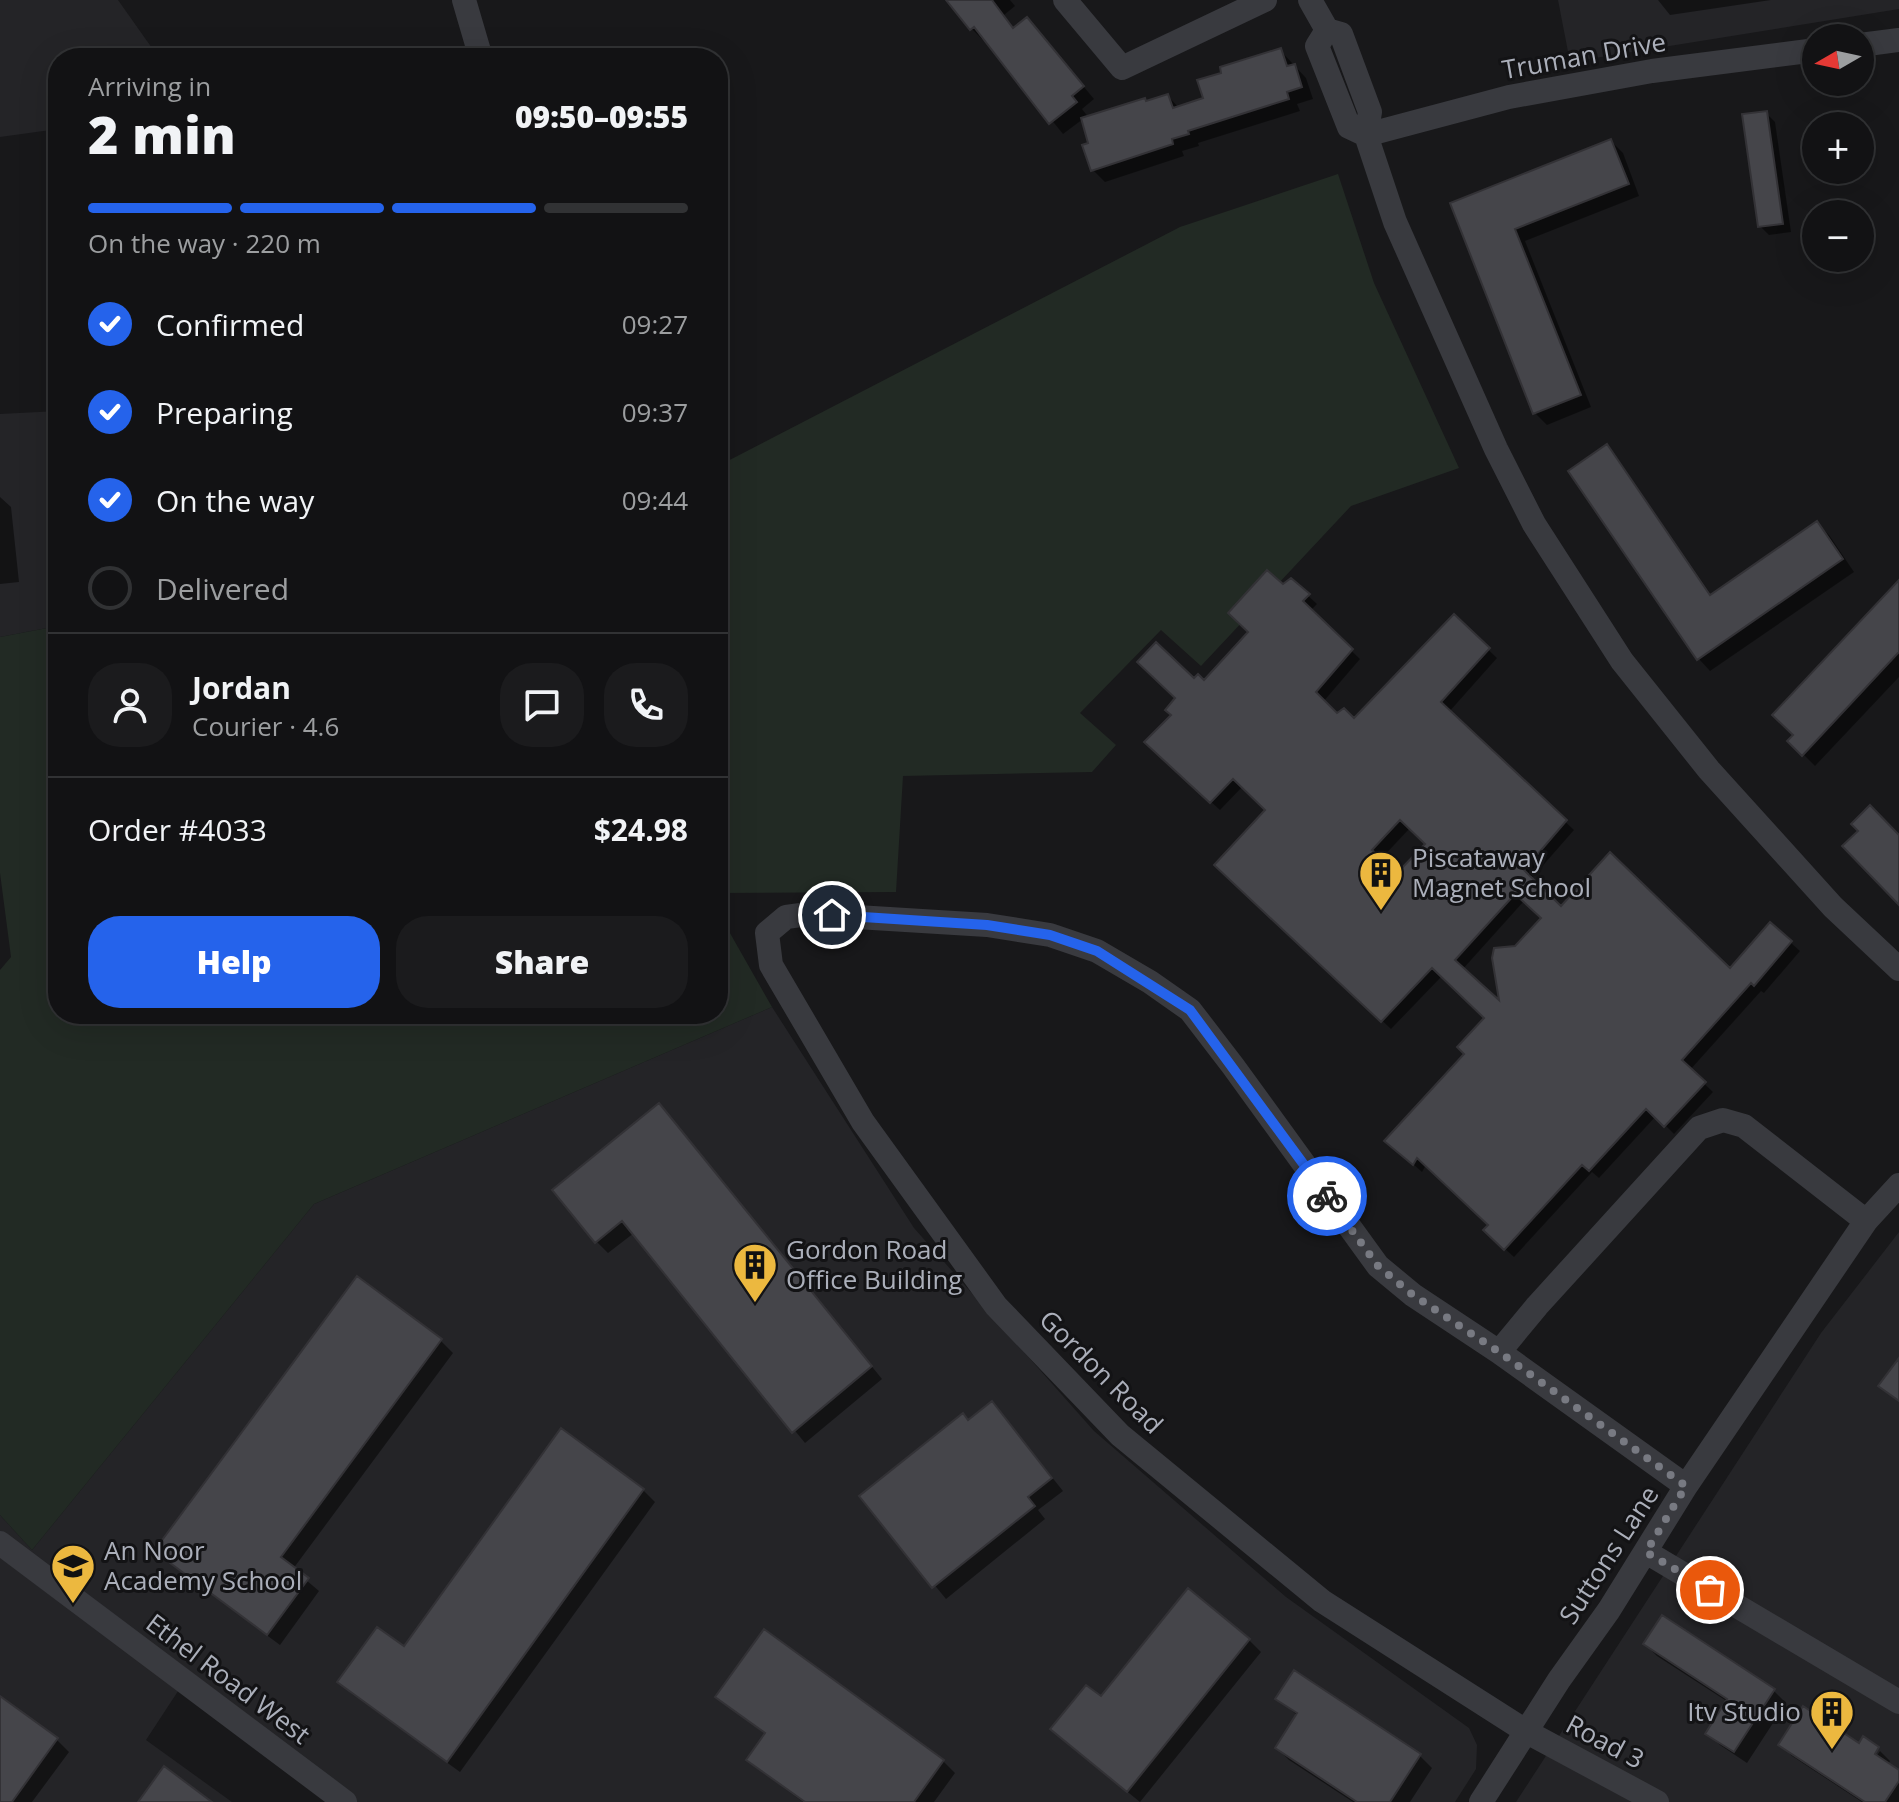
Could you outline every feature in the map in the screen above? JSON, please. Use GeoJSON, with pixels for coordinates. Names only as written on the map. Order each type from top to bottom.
{"type":"FeatureCollection","features":[{"type":"Feature","properties":{"kind":"street"},"geometry":{"type":"LineString","coordinates":[[464,0],[478,48]]}},
{"type":"Feature","properties":{"kind":"street"},"geometry":{"type":"LineString","coordinates":[[1065,0],[1122,68],[1265,0]]}},
{"type":"Feature","properties":{"kind":"street"},"geometry":{"type":"LineString","coordinates":[[1310,0],[1327,30],[1317,46],[1349,127],[1366,135],[1395,222],[1496,449],[1534,524],[1622,661],[1709,770],[1833,907],[1899,969]]}},
{"type":"Feature","properties":{"kind":"street"},"geometry":{"type":"LineString","coordinates":[[1874,43],[1899,40]]}},
{"type":"Feature","properties":{"kind":"street","name":"Truman Drive"},"geometry":{"type":"LineString","coordinates":[[1366,135],[1493,100],[1652,71],[1802,52]]}},
{"type":"Feature","properties":{"kind":"street","name":"Gordon Road"},"geometry":{"type":"LineString","coordinates":[[1499,1352],[1413,1295],[1378,1266],[1190,1010],[1097,951],[1050,935],[987,925],[808,914],[786,917],[767,933],[771,965],[863,1122],[1007,1317],[1120,1435],[1322,1601],[1527,1732]]}},
{"type":"Feature","properties":{"kind":"street"},"geometry":{"type":"LineString","coordinates":[[1686,1486],[1499,1352],[1699,1128],[1723,1120],[1744,1126],[1866,1221]]}},
{"type":"Feature","properties":{"kind":"street","name":"Suttons Lane"},"geometry":{"type":"LineString","coordinates":[[1481,1802],[1686,1486],[1866,1221],[1899,1185]]}},
{"type":"Feature","properties":{"kind":"street","name":"Ethel Road West"},"geometry":{"type":"LineString","coordinates":[[0,1543],[345,1802]]}},
{"type":"Feature","properties":{"kind":"street"},"geometry":{"type":"LineString","coordinates":[[1646,1552],[1899,1702]]}},
{"type":"Feature","properties":{"kind":"street","name":"Road 3"},"geometry":{"type":"LineString","coordinates":[[1527,1732],[1657,1802]]}},
{"type":"Feature","properties":{"kind":"shaded area"},"geometry":{"type":"Polygon","coordinates":[[[0,0],[118,0],[152,48],[48,48],[48,130],[0,137],[0,0]]]}},
{"type":"Feature","properties":{"kind":"shaded area"},"geometry":{"type":"Polygon","coordinates":[[[1558,0],[1899,0],[1899,9],[1570,62],[1558,0]]]}},
{"type":"Feature","properties":{"kind":"shaded area"},"geometry":{"type":"Polygon","coordinates":[[[1338,174],[1374,283],[1459,468],[1351,506],[1201,666],[1161,630],[1080,713],[1116,745],[1092,772],[903,776],[896,892],[728,893],[728,461],[1180,227],[1338,174]]]}},
{"type":"Feature","properties":{"kind":"shaded area"},"geometry":{"type":"Polygon","coordinates":[[[48,412],[48,628],[0,637],[0,414],[48,412]]]}},
{"type":"Feature","properties":{"kind":"shaded area"},"geometry":{"type":"Polygon","coordinates":[[[48,628],[48,1024],[728,1024],[728,930],[772,1007],[314,1204],[32,1550],[0,1515],[0,970],[11,957],[0,873],[0,637],[48,628]]]}},
{"type":"Feature","properties":{"kind":"shaded area"},"geometry":{"type":"Polygon","coordinates":[[[772,1007],[914,1228],[1094,1431],[1286,1597],[1469,1728],[1477,1745],[1476,1769],[1455,1802],[348,1802],[184,1682],[146,1740],[232,1802],[0,1802],[0,1515],[32,1550],[314,1204],[772,1007]]]}},
{"type":"Feature","properties":{"kind":"shaded area"},"geometry":{"type":"Polygon","coordinates":[[[1899,1232],[1899,1802],[1516,1802],[1821,1333],[1899,1232]]]}},
{"type":"Feature","properties":{"kind":"building"},"geometry":{"type":"Polygon","coordinates":[[[946,0],[992,0],[1013,28],[1027,17],[1084,86],[1072,96],[1077,102],[1049,124],[974,27],[970,30],[946,0]]]}},
{"type":"Feature","properties":{"kind":"building"},"geometry":{"type":"Polygon","coordinates":[[[1281,48],[1287,66],[1295,64],[1302,87],[1287,92],[1289,99],[1188,131],[1189,134],[1172,139],[1173,144],[1091,171],[1082,145],[1088,143],[1081,118],[1168,94],[1173,108],[1203,98],[1197,80],[1221,73],[1220,67],[1281,48]]]}},
{"type":"Feature","properties":{"kind":"building"},"geometry":{"type":"Polygon","coordinates":[[[1767,111],[1783,224],[1758,227],[1742,114],[1767,111]]]}},
{"type":"Feature","properties":{"kind":"building"},"geometry":{"type":"Polygon","coordinates":[[[1611,139],[1629,184],[1515,229],[1581,395],[1533,414],[1450,203],[1611,139]]]}},
{"type":"Feature","properties":{"kind":"building"},"geometry":{"type":"Polygon","coordinates":[[[1607,444],[1710,595],[1817,521],[1843,559],[1697,660],[1568,471],[1607,444]]]}},
{"type":"Feature","properties":{"kind":"building","name":"Piscataway Magnet School"},"geometry":{"type":"Polygon","coordinates":[[[1267,570],[1283,584],[1291,578],[1310,594],[1303,601],[1353,649],[1316,692],[1337,713],[1344,708],[1354,718],[1454,614],[1490,648],[1441,702],[1567,820],[1524,870],[1561,906],[1610,852],[1730,968],[1770,922],[1792,941],[1754,986],[1751,983],[1682,1060],[1706,1082],[1664,1127],[1646,1109],[1589,1171],[1582,1165],[1504,1250],[1483,1230],[1488,1225],[1417,1158],[1413,1165],[1384,1141],[1464,1054],[1457,1047],[1484,1018],[1432,968],[1381,1022],[1214,865],[1265,810],[1233,779],[1210,803],[1144,742],[1171,715],[1165,710],[1175,698],[1137,662],[1156,642],[1194,678],[1198,674],[1204,680],[1248,632],[1228,613],[1267,570]],[[1400,820],[1372,850],[1397,873],[1425,844],[1400,820]],[[1515,894],[1455,960],[1499,1000],[1492,958],[1494,948],[1515,946],[1541,918],[1515,894]]]}},
{"type":"Feature","properties":{"kind":"building"},"geometry":{"type":"Polygon","coordinates":[[[1899,580],[1899,652],[1802,756],[1787,741],[1793,735],[1772,715],[1899,580]]]}},
{"type":"Feature","properties":{"kind":"building"},"geometry":{"type":"Polygon","coordinates":[[[1870,805],[1899,835],[1899,905],[1842,846],[1858,831],[1851,824],[1870,805]]]}},
{"type":"Feature","properties":{"kind":"building","name":"Gordon Road Office Building"},"geometry":{"type":"Polygon","coordinates":[[[659,1103],[872,1366],[792,1433],[622,1221],[595,1243],[552,1190],[659,1103]]]}},
{"type":"Feature","properties":{"kind":"building"},"geometry":{"type":"Polygon","coordinates":[[[357,1276],[442,1339],[281,1557],[309,1578],[267,1635],[154,1551],[357,1276]]]}},
{"type":"Feature","properties":{"kind":"building"},"geometry":{"type":"Polygon","coordinates":[[[1899,1358],[1899,1401],[1878,1386],[1899,1358]]]}},
{"type":"Feature","properties":{"kind":"building"},"geometry":{"type":"Polygon","coordinates":[[[992,1401],[1052,1478],[1028,1497],[1035,1506],[932,1588],[859,1496],[963,1413],[968,1420],[992,1401]]]}},
{"type":"Feature","properties":{"kind":"building"},"geometry":{"type":"Polygon","coordinates":[[[561,1428],[644,1489],[447,1762],[337,1682],[377,1627],[404,1646],[561,1428]]]}},
{"type":"Feature","properties":{"kind":"building"},"geometry":{"type":"Polygon","coordinates":[[[1188,1588],[1250,1639],[1127,1792],[1050,1729],[1086,1685],[1101,1696],[1188,1588]]]}},
{"type":"Feature","properties":{"kind":"building"},"geometry":{"type":"Polygon","coordinates":[[[1662,1615],[1775,1689],[1734,1752],[1705,1734],[1727,1699],[1643,1644],[1662,1615]]]}},
{"type":"Feature","properties":{"kind":"building"},"geometry":{"type":"Polygon","coordinates":[[[764,1629],[944,1760],[914,1802],[805,1802],[746,1760],[765,1733],[715,1697],[764,1629]]]}},
{"type":"Feature","properties":{"kind":"building"},"geometry":{"type":"Polygon","coordinates":[[[1294,1670],[1421,1754],[1390,1802],[1357,1802],[1275,1748],[1297,1713],[1275,1699],[1294,1670]]]}},
{"type":"Feature","properties":{"kind":"building"},"geometry":{"type":"Polygon","coordinates":[[[0,1696],[58,1738],[12,1802],[0,1802],[0,1696]]]}},
{"type":"Feature","properties":{"kind":"building","name":"Itv Studio"},"geometry":{"type":"Polygon","coordinates":[[[1803,1706],[1859,1743],[1863,1736],[1879,1747],[1875,1754],[1899,1770],[1899,1781],[1885,1802],[1865,1802],[1778,1745],[1803,1706]]]}},
{"type":"Feature","properties":{"kind":"building"},"geometry":{"type":"Polygon","coordinates":[[[164,1766],[212,1802],[138,1802],[164,1766]]]}},
{"type":"Feature","properties":{"kind":"way so far"},"geometry":{"type":"LineString","coordinates":[[1327,1196],[1378,1266],[1413,1295],[1499,1352],[1686,1486],[1646,1552],[1710,1590]]}},
{"type":"Feature","properties":{"kind":"place","name":"Piscataway Magnet School"},"geometry":{"type":"Point","coordinates":[1381,912]}},
{"type":"Feature","properties":{"kind":"place","name":"Gordon Road Office Building"},"geometry":{"type":"Point","coordinates":[755,1304]}},
{"type":"Feature","properties":{"kind":"place","name":"An Noor Academy School"},"geometry":{"type":"Point","coordinates":[73,1605]}},
{"type":"Feature","properties":{"kind":"place","name":"Itv Studio"},"geometry":{"type":"Point","coordinates":[1832,1751]}},
{"type":"Feature","properties":{"kind":"route"},"geometry":{"type":"LineString","coordinates":[[832,915],[987,925],[1050,935],[1097,951],[1190,1010],[1327,1196]]}}]}
